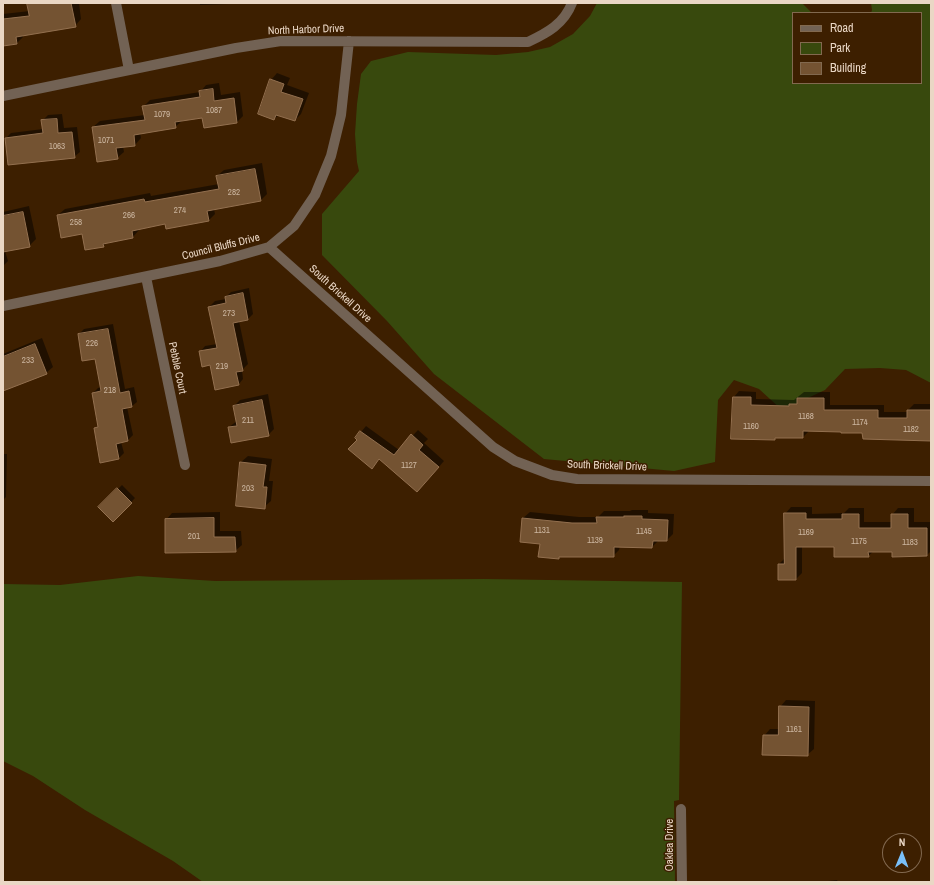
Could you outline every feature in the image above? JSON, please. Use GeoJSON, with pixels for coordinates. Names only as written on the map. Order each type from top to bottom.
{"type":"FeatureCollection","features":[{"type":"Feature","properties":{"kind":"street"},"geometry":{"type":"LineString","coordinates":[[116,3],[130,70]]}},
{"type":"Feature","properties":{"kind":"street","name":"North Harbor Drive"},"geometry":{"type":"LineString","coordinates":[[3,96],[236,48],[281,41],[528,42],[545,34],[562,21],[572,3]]}},
{"type":"Feature","properties":{"kind":"street","name":"Council Bluffs Drive"},"geometry":{"type":"LineString","coordinates":[[3,306],[220,261],[269,247],[294,226],[315,195],[330,156],[341,115],[349,41]]}},
{"type":"Feature","properties":{"kind":"street","name":"South Brickell Drive"},"geometry":{"type":"LineString","coordinates":[[269,247],[493,447],[515,461],[552,475],[577,479],[931,481]]}},
{"type":"Feature","properties":{"kind":"street","name":"Pebble Court"},"geometry":{"type":"LineString","coordinates":[[146,277],[185,465]]}},
{"type":"Feature","properties":{"kind":"street","name":"Oaklea Drive"},"geometry":{"type":"LineString","coordinates":[[681,809],[682,882]]}},
{"type":"Feature","properties":{"kind":"green space"},"geometry":{"type":"Polygon","coordinates":[[[597,3],[802,3],[811,12],[792,12],[792,84],[922,84],[922,12],[871,12],[871,3],[931,3],[931,383],[906,370],[880,368],[845,369],[825,390],[782,410],[759,389],[734,380],[718,400],[715,462],[674,471],[544,459],[434,374],[387,321],[322,255],[322,214],[359,171],[355,134],[357,104],[361,74],[371,61],[408,52],[496,55],[528,52],[550,47],[573,34],[590,16],[597,3]]]}},
{"type":"Feature","properties":{"kind":"green space"},"geometry":{"type":"Polygon","coordinates":[[[138,576],[215,581],[484,579],[682,582],[679,800],[674,801],[675,882],[203,882],[173,861],[85,810],[33,776],[3,761],[3,584],[60,585],[138,576]]]}},
{"type":"Feature","properties":{"kind":"building"},"geometry":{"type":"Polygon","coordinates":[[[27,3],[71,3],[76,27],[16,37],[17,44],[3,46],[3,19],[29,16],[27,3]]]}},
{"type":"Feature","properties":{"kind":"building"},"geometry":{"type":"Polygon","coordinates":[[[270,79],[284,84],[281,92],[303,99],[295,121],[276,115],[274,120],[258,114],[270,79]]]}},
{"type":"Feature","properties":{"kind":"building"},"geometry":{"type":"Polygon","coordinates":[[[213,89],[214,101],[234,98],[237,123],[204,128],[202,118],[175,122],[176,128],[134,135],[135,146],[116,148],[118,159],[97,162],[92,127],[145,120],[142,106],[200,97],[199,91],[213,89]]]}},
{"type":"Feature","properties":{"kind":"building"},"geometry":{"type":"Polygon","coordinates":[[[57,119],[58,133],[72,132],[75,158],[8,165],[5,138],[43,133],[41,120],[57,119]]]}},
{"type":"Feature","properties":{"kind":"building"},"geometry":{"type":"Polygon","coordinates":[[[255,169],[261,201],[207,211],[209,221],[166,229],[165,224],[132,231],[133,238],[103,244],[104,247],[85,250],[82,234],[61,238],[57,215],[144,199],[145,202],[219,189],[216,176],[255,169]]]}},
{"type":"Feature","properties":{"kind":"building"},"geometry":{"type":"Polygon","coordinates":[[[23,212],[30,247],[3,252],[3,216],[23,212]]]}},
{"type":"Feature","properties":{"kind":"building"},"geometry":{"type":"Polygon","coordinates":[[[243,293],[248,320],[233,323],[243,371],[236,372],[239,385],[215,390],[210,365],[202,367],[199,351],[217,348],[208,307],[226,303],[225,297],[243,293]]]}},
{"type":"Feature","properties":{"kind":"building"},"geometry":{"type":"Polygon","coordinates":[[[108,329],[120,393],[129,391],[132,407],[122,409],[128,441],[116,444],[119,459],[100,463],[94,428],[98,427],[92,393],[101,391],[95,359],[82,361],[78,334],[108,329]]]}},
{"type":"Feature","properties":{"kind":"building"},"geometry":{"type":"Polygon","coordinates":[[[35,344],[47,374],[3,391],[3,357],[35,344]]]}},
{"type":"Feature","properties":{"kind":"building"},"geometry":{"type":"Polygon","coordinates":[[[733,397],[751,397],[751,405],[789,406],[789,404],[797,404],[797,398],[824,398],[824,410],[878,410],[878,418],[907,418],[907,410],[931,410],[931,441],[863,439],[862,433],[803,431],[803,438],[775,438],[775,440],[731,439],[733,397]]]}},
{"type":"Feature","properties":{"kind":"building"},"geometry":{"type":"Polygon","coordinates":[[[262,400],[269,436],[231,443],[228,427],[237,426],[233,406],[262,400]]]}},
{"type":"Feature","properties":{"kind":"building"},"geometry":{"type":"Polygon","coordinates":[[[360,431],[394,455],[411,434],[423,445],[419,450],[439,467],[417,492],[379,459],[372,469],[348,449],[357,440],[355,438],[360,431]]]}},
{"type":"Feature","properties":{"kind":"building"},"geometry":{"type":"Polygon","coordinates":[[[240,462],[266,465],[263,487],[267,487],[265,509],[236,506],[240,462]]]}},
{"type":"Feature","properties":{"kind":"building"},"geometry":{"type":"Polygon","coordinates":[[[117,488],[132,503],[113,522],[98,507],[117,488]]]}},
{"type":"Feature","properties":{"kind":"building"},"geometry":{"type":"Polygon","coordinates":[[[784,513],[806,513],[806,519],[842,519],[842,514],[859,514],[859,528],[891,528],[891,514],[908,514],[908,528],[927,528],[927,556],[892,557],[892,552],[868,552],[869,557],[834,557],[834,547],[796,547],[796,580],[778,580],[778,564],[784,564],[784,513]]]}},
{"type":"Feature","properties":{"kind":"building"},"geometry":{"type":"Polygon","coordinates":[[[642,516],[642,519],[668,520],[667,541],[653,541],[652,548],[614,547],[614,557],[559,557],[559,559],[538,557],[540,544],[520,542],[522,518],[572,523],[597,523],[596,517],[642,516]]]}},
{"type":"Feature","properties":{"kind":"building"},"geometry":{"type":"Polygon","coordinates":[[[214,518],[214,537],[235,537],[236,552],[165,553],[165,519],[214,518]]]}},
{"type":"Feature","properties":{"kind":"building"},"geometry":{"type":"Polygon","coordinates":[[[779,706],[809,707],[808,756],[762,755],[763,735],[778,735],[779,706]]]}}]}
